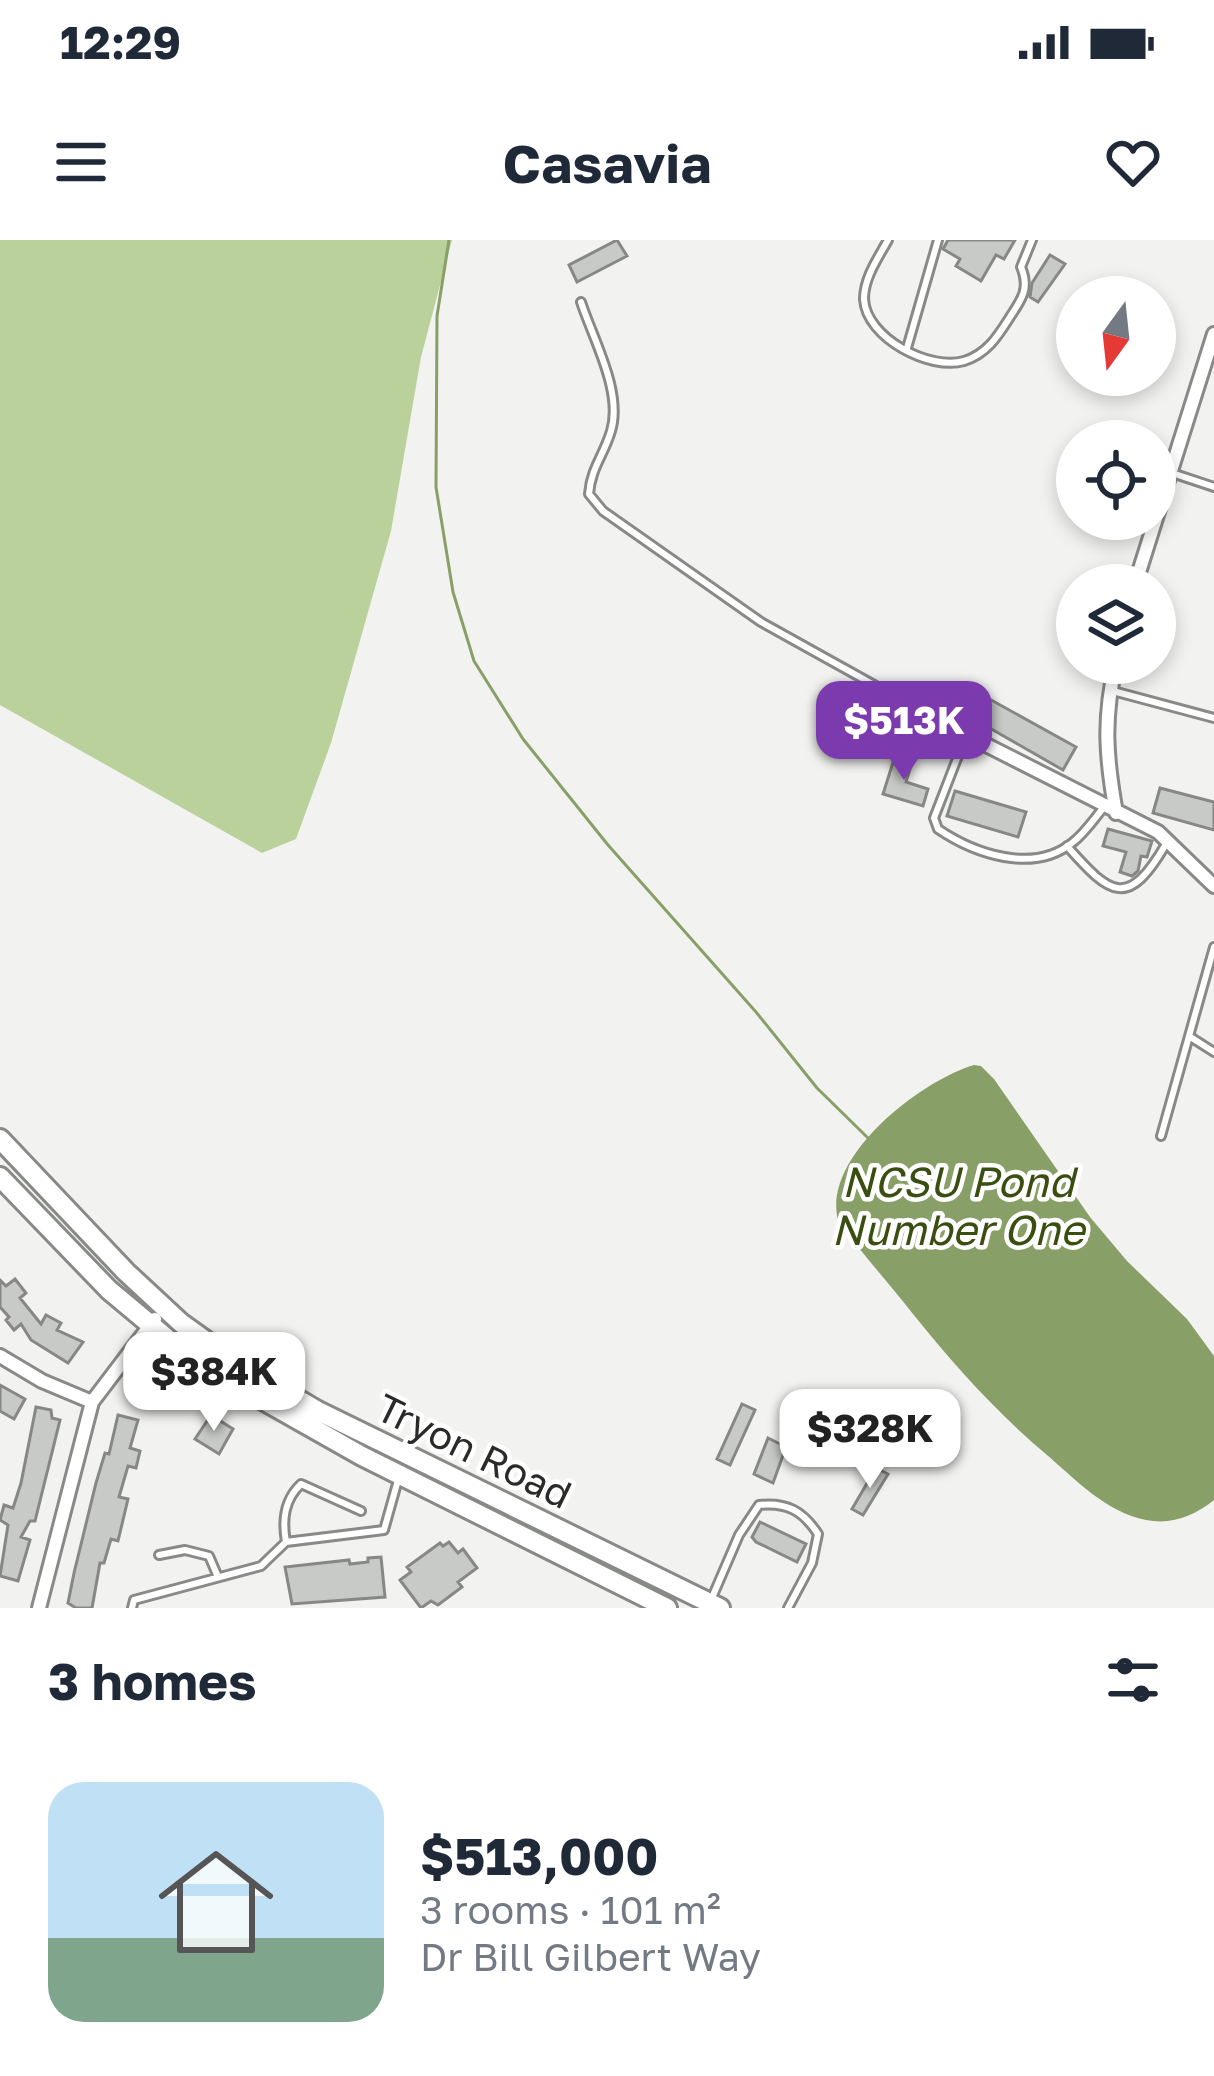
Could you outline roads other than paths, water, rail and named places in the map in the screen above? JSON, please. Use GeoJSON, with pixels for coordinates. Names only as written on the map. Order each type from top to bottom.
{"type":"FeatureCollection","features":[{"type":"Feature","properties":{"kind":"main road","name":"Tryon Road"},"geometry":{"type":"LineString","coordinates":[[0,1139],[89,1236],[164,1308],[241,1366],[291,1396],[715,1605]]}},
{"type":"Feature","properties":{"kind":"main road","name":"Tryon Road"},"geometry":{"type":"LineString","coordinates":[[0,1177],[149,1327],[240,1390],[668,1608]]}},
{"type":"Feature","properties":{"kind":"street"},"geometry":{"type":"LineString","coordinates":[[1176,456],[1214,334]]}},
{"type":"Feature","properties":{"kind":"street"},"geometry":{"type":"LineString","coordinates":[[1110,810],[1105,749],[1111,684]]}},
{"type":"Feature","properties":{"kind":"street"},"geometry":{"type":"LineString","coordinates":[[933,718],[1158,832],[1214,886]]}},
{"type":"Feature","properties":{"kind":"street"},"geometry":{"type":"LineString","coordinates":[[39,1608],[92,1402],[164,1308]]}},
{"type":"Feature","properties":{"kind":"street"},"geometry":{"type":"LineString","coordinates":[[0,1356],[92,1402]]}},
{"type":"Feature","properties":{"kind":"lane"},"geometry":{"type":"LineString","coordinates":[[888,240],[868,278],[866,314],[879,330],[925,360],[944,363],[966,360],[992,345],[1021,300],[1027,284],[1021,267],[1032,240]]}},
{"type":"Feature","properties":{"kind":"lane"},"geometry":{"type":"LineString","coordinates":[[907,348],[938,240]]}},
{"type":"Feature","properties":{"kind":"lane"},"geometry":{"type":"LineString","coordinates":[[581,302],[615,412],[611,434],[591,471],[589,494],[604,511],[761,622],[933,718]]}},
{"type":"Feature","properties":{"kind":"lane"},"geometry":{"type":"LineString","coordinates":[[1176,474],[1214,487]]}},
{"type":"Feature","properties":{"kind":"lane"},"geometry":{"type":"LineString","coordinates":[[1110,690],[1214,718]]}},
{"type":"Feature","properties":{"kind":"lane"},"geometry":{"type":"LineString","coordinates":[[966,735],[934,818],[938,829],[964,845],[1038,859],[1066,847],[1110,810]]}},
{"type":"Feature","properties":{"kind":"lane"},"geometry":{"type":"LineString","coordinates":[[1066,847],[1096,879],[1119,891],[1144,877],[1168,841]]}},
{"type":"Feature","properties":{"kind":"lane"},"geometry":{"type":"LineString","coordinates":[[1161,1136],[1214,947]]}},
{"type":"Feature","properties":{"kind":"lane"},"geometry":{"type":"LineString","coordinates":[[1191,1037],[1214,1052]]}},
{"type":"Feature","properties":{"kind":"lane"},"geometry":{"type":"LineString","coordinates":[[132,1608],[134,1600],[261,1566],[286,1542],[384,1530],[400,1475]]}},
{"type":"Feature","properties":{"kind":"lane"},"geometry":{"type":"LineString","coordinates":[[286,1542],[283,1523],[290,1494],[301,1484],[361,1511]]}},
{"type":"Feature","properties":{"kind":"lane"},"geometry":{"type":"LineString","coordinates":[[715,1605],[749,1520],[759,1504],[777,1503],[805,1514],[818,1534],[812,1563],[788,1608]]}},
{"type":"Feature","properties":{"kind":"lane"},"geometry":{"type":"LineString","coordinates":[[159,1555],[185,1550],[208,1556],[218,1577]]}},
{"type":"Feature","properties":{"kind":"water","name":"NCSU Pond Number One"},"geometry":{"type":"Polygon","coordinates":[[[974,1065],[994,1079],[1090,1217],[1187,1319],[1214,1356],[1214,1500],[1191,1515],[1165,1521],[1131,1516],[1081,1484],[977,1388],[838,1220],[837,1196],[860,1147],[903,1104],[974,1065]]]}},
{"type":"Feature","properties":{"kind":"waterway"},"geometry":{"type":"LineString","coordinates":[[449,240],[437,316],[436,487],[453,592],[474,661],[523,739],[608,845],[817,1088],[868,1138]]}}]}
